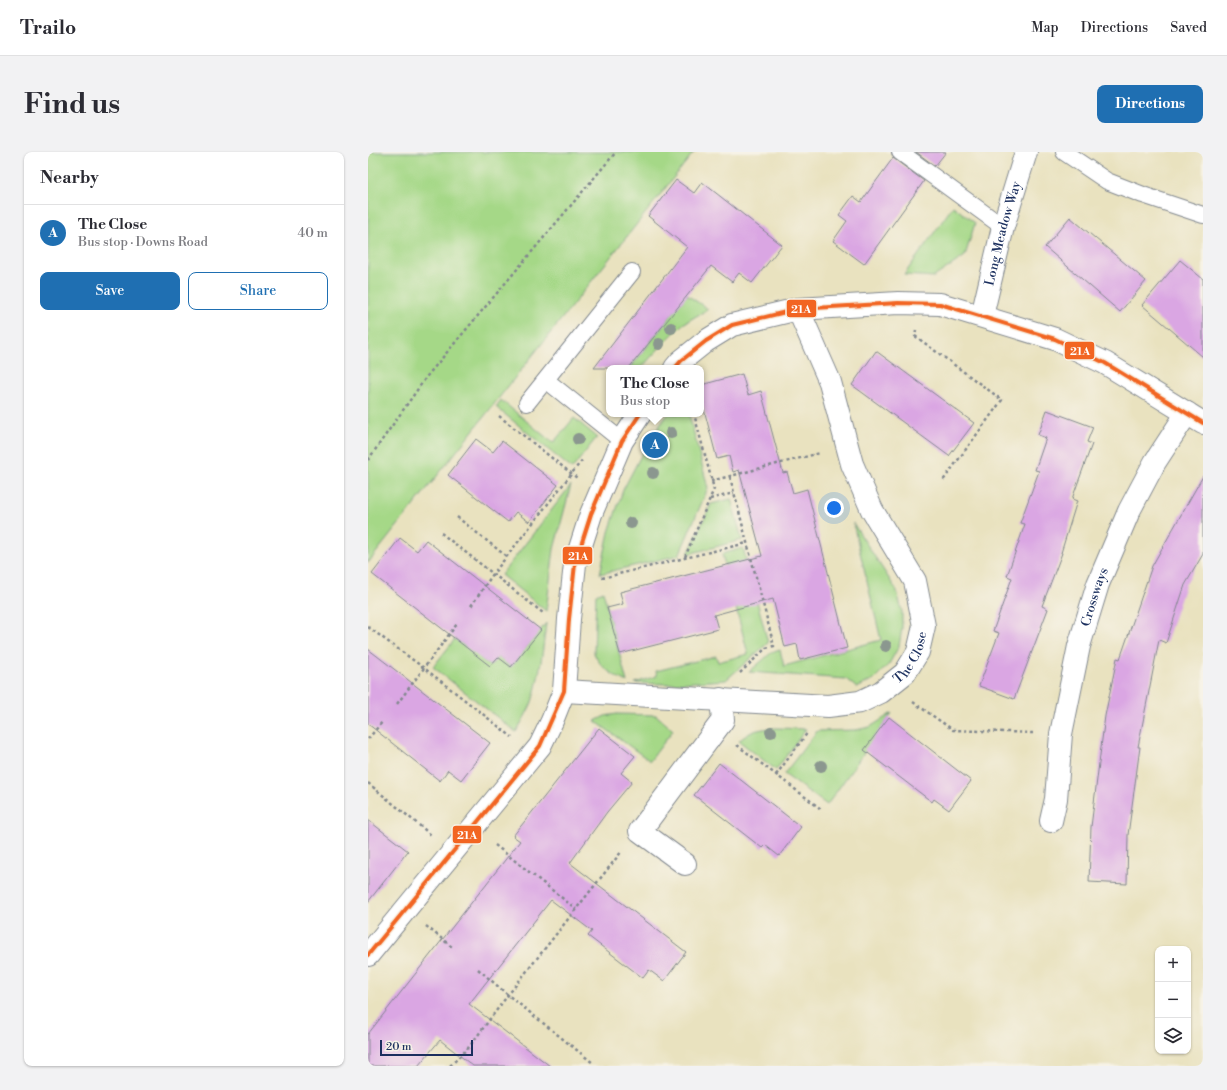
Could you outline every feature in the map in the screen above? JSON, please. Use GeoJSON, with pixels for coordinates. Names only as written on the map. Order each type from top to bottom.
{"type":"FeatureCollection","features":[{"type":"Feature","properties":{"kind":"street","name":"Long Meadow Way"},"geometry":{"type":"LineString","coordinates":[[982,316],[1003,227],[1026,152]]}},
{"type":"Feature","properties":{"kind":"street"},"geometry":{"type":"LineString","coordinates":[[678,365],[706,341],[732,325],[798,309],[908,303],[940,304],[1055,338],[1105,363],[1195,418]]}},
{"type":"Feature","properties":{"kind":"street","name":"The Close"},"geometry":{"type":"LineString","coordinates":[[564,690],[828,706],[860,702],[881,692],[905,672],[918,652],[924,626],[915,581],[872,510],[852,464],[830,382],[798,309]]}},
{"type":"Feature","properties":{"kind":"street"},"geometry":{"type":"LineString","coordinates":[[368,955],[534,755],[552,722],[564,690],[575,564],[591,514],[599,495],[614,434],[636,417]]}},
{"type":"Feature","properties":{"kind":"street","name":"Crossways"},"geometry":{"type":"LineString","coordinates":[[1051,821],[1047,798],[1062,734],[1079,646],[1098,584],[1129,511],[1155,462],[1195,418]]}},
{"type":"Feature","properties":{"kind":"street"},"geometry":{"type":"LineString","coordinates":[[685,864],[640,831],[723,720],[718,699]]}},
{"type":"Feature","properties":{"kind":"lane"},"geometry":{"type":"LineString","coordinates":[[900,152],[1003,227]]}},
{"type":"Feature","properties":{"kind":"lane"},"geometry":{"type":"LineString","coordinates":[[1064,152],[1108,181],[1143,195],[1203,215]]}},
{"type":"Feature","properties":{"kind":"lane"},"geometry":{"type":"LineString","coordinates":[[527,403],[632,272]]}},
{"type":"Feature","properties":{"kind":"lane"},"geometry":{"type":"LineString","coordinates":[[546,380],[614,434]]}},
{"type":"Feature","properties":{"kind":"path"},"geometry":{"type":"LineString","coordinates":[[368,460],[428,376],[616,152]]}},
{"type":"Feature","properties":{"kind":"path"},"geometry":{"type":"LineString","coordinates":[[908,303],[915,336],[1002,400],[942,482]]}},
{"type":"Feature","properties":{"kind":"path"},"geometry":{"type":"LineString","coordinates":[[499,416],[599,495]]}},
{"type":"Feature","properties":{"kind":"path"},"geometry":{"type":"LineString","coordinates":[[684,558],[714,490],[695,417]]}},
{"type":"Feature","properties":{"kind":"path"},"geometry":{"type":"LineString","coordinates":[[471,606],[506,556],[572,473],[614,434]]}},
{"type":"Feature","properties":{"kind":"path"},"geometry":{"type":"LineString","coordinates":[[711,481],[848,446]]}},
{"type":"Feature","properties":{"kind":"path"},"geometry":{"type":"LineString","coordinates":[[718,699],[766,648],[774,646],[730,476]]}},
{"type":"Feature","properties":{"kind":"path"},"geometry":{"type":"LineString","coordinates":[[709,499],[734,493]]}},
{"type":"Feature","properties":{"kind":"path"},"geometry":{"type":"LineString","coordinates":[[457,517],[506,556]]}},
{"type":"Feature","properties":{"kind":"path"},"geometry":{"type":"LineString","coordinates":[[441,533],[568,632]]}},
{"type":"Feature","properties":{"kind":"path"},"geometry":{"type":"LineString","coordinates":[[572,585],[747,543]]}},
{"type":"Feature","properties":{"kind":"path"},"geometry":{"type":"LineString","coordinates":[[396,704],[457,624]]}},
{"type":"Feature","properties":{"kind":"path"},"geometry":{"type":"LineString","coordinates":[[368,627],[424,668],[534,755]]}},
{"type":"Feature","properties":{"kind":"path"},"geometry":{"type":"LineString","coordinates":[[888,686],[954,730],[1062,734]]}},
{"type":"Feature","properties":{"kind":"path"},"geometry":{"type":"LineString","coordinates":[[776,775],[828,706]]}},
{"type":"Feature","properties":{"kind":"path"},"geometry":{"type":"LineString","coordinates":[[368,739],[383,721]]}},
{"type":"Feature","properties":{"kind":"path"},"geometry":{"type":"LineString","coordinates":[[716,729],[821,809]]}},
{"type":"Feature","properties":{"kind":"path"},"geometry":{"type":"LineString","coordinates":[[368,783],[452,853]]}},
{"type":"Feature","properties":{"kind":"path"},"geometry":{"type":"LineString","coordinates":[[473,828],[576,909]]}},
{"type":"Feature","properties":{"kind":"path"},"geometry":{"type":"LineString","coordinates":[[450,1066],[469,1047],[616,857],[640,831]]}},
{"type":"Feature","properties":{"kind":"path"},"geometry":{"type":"LineString","coordinates":[[406,909],[452,947]]}},
{"type":"Feature","properties":{"kind":"path"},"geometry":{"type":"LineString","coordinates":[[478,969],[592,1063]]}},
{"type":"Feature","properties":{"kind":"green space"},"geometry":{"type":"Polygon","coordinates":[[[368,152],[694,152],[368,563],[368,152]]]}},
{"type":"Feature","properties":{"kind":"green space"},"geometry":{"type":"Polygon","coordinates":[[[953,206],[975,223],[965,256],[934,277],[904,275],[953,206]]]}},
{"type":"Feature","properties":{"kind":"green space"},"geometry":{"type":"Polygon","coordinates":[[[687,295],[708,309],[683,324],[644,365],[632,365],[687,295]]]}},
{"type":"Feature","properties":{"kind":"green space"},"geometry":{"type":"Polygon","coordinates":[[[501,400],[553,443],[574,418],[597,437],[572,469],[496,407],[501,400]]]}},
{"type":"Feature","properties":{"kind":"green space"},"geometry":{"type":"Polygon","coordinates":[[[666,417],[690,417],[708,488],[679,555],[600,574],[609,532],[623,490],[648,442],[666,417]]]}},
{"type":"Feature","properties":{"kind":"green space"},"geometry":{"type":"Polygon","coordinates":[[[571,485],[554,549],[546,611],[501,575],[571,485]]]}},
{"type":"Feature","properties":{"kind":"green space"},"geometry":{"type":"Polygon","coordinates":[[[731,499],[742,540],[688,554],[711,504],[731,499]]]}},
{"type":"Feature","properties":{"kind":"green space"},"geometry":{"type":"Polygon","coordinates":[[[853,523],[897,591],[902,612],[902,628],[899,646],[889,664],[874,679],[857,688],[846,679],[749,672],[771,653],[780,650],[784,666],[881,640],[853,523]]]}},
{"type":"Feature","properties":{"kind":"green space"},"geometry":{"type":"Polygon","coordinates":[[[743,548],[768,643],[726,680],[666,684],[635,683],[657,676],[656,671],[716,656],[718,662],[748,654],[722,554],[743,548]]]}},
{"type":"Feature","properties":{"kind":"green space"},"geometry":{"type":"Polygon","coordinates":[[[603,591],[627,682],[603,667],[594,653],[596,594],[603,591]]]}},
{"type":"Feature","properties":{"kind":"green space"},"geometry":{"type":"Polygon","coordinates":[[[546,623],[541,662],[535,692],[532,702],[516,732],[433,667],[455,639],[466,647],[473,638],[487,649],[480,658],[490,666],[498,657],[511,667],[546,623]]]}},
{"type":"Feature","properties":{"kind":"green space"},"geometry":{"type":"Polygon","coordinates":[[[892,713],[827,805],[784,774],[817,731],[856,730],[870,727],[892,713]]]}},
{"type":"Feature","properties":{"kind":"green space"},"geometry":{"type":"Polygon","coordinates":[[[617,714],[656,715],[673,730],[650,761],[595,721],[605,716],[617,714]]]}},
{"type":"Feature","properties":{"kind":"green space"},"geometry":{"type":"Polygon","coordinates":[[[777,728],[806,729],[776,770],[739,741],[756,730],[777,728]]]}},
{"type":"Feature","properties":{"kind":"building"},"geometry":{"type":"Polygon","coordinates":[[[916,152],[946,152],[935,166],[916,152]]]}},
{"type":"Feature","properties":{"kind":"building"},"geometry":{"type":"Polygon","coordinates":[[[893,158],[924,181],[864,264],[833,241],[847,221],[839,215],[853,196],[861,202],[893,158]]]}},
{"type":"Feature","properties":{"kind":"building"},"geometry":{"type":"Polygon","coordinates":[[[676,180],[694,193],[702,182],[782,245],[752,283],[739,273],[732,282],[711,266],[631,365],[606,365],[606,368],[594,368],[687,247],[648,216],[676,180]]]}},
{"type":"Feature","properties":{"kind":"building"},"geometry":{"type":"Polygon","coordinates":[[[1070,217],[1146,281],[1120,312],[1045,247],[1070,217]]]}},
{"type":"Feature","properties":{"kind":"building"},"geometry":{"type":"Polygon","coordinates":[[[1180,260],[1203,279],[1203,357],[1142,305],[1180,260]]]}},
{"type":"Feature","properties":{"kind":"building"},"geometry":{"type":"Polygon","coordinates":[[[876,351],[974,423],[949,456],[852,385],[876,351]]]}},
{"type":"Feature","properties":{"kind":"building"},"geometry":{"type":"Polygon","coordinates":[[[742,374],[748,395],[761,391],[783,473],[787,472],[793,493],[807,489],[847,648],[800,660],[797,644],[785,647],[773,599],[714,615],[718,629],[620,654],[607,608],[623,604],[620,592],[762,556],[739,470],[733,472],[729,456],[717,459],[704,409],[704,384],[742,374]]]}},
{"type":"Feature","properties":{"kind":"building"},"geometry":{"type":"Polygon","coordinates":[[[1047,410],[1093,427],[1087,442],[1092,444],[1072,499],[1077,501],[1062,553],[1042,606],[1048,609],[1014,699],[979,686],[999,633],[993,631],[1012,578],[1007,576],[1025,524],[1020,523],[1039,471],[1035,470],[1046,438],[1038,435],[1047,410]]]}},
{"type":"Feature","properties":{"kind":"building"},"geometry":{"type":"Polygon","coordinates":[[[476,439],[493,452],[502,441],[558,485],[529,522],[516,512],[508,522],[448,475],[476,439]]]}},
{"type":"Feature","properties":{"kind":"building"},"geometry":{"type":"Polygon","coordinates":[[[1203,476],[1203,554],[1185,585],[1166,643],[1159,640],[1138,747],[1140,747],[1128,835],[1127,884],[1089,882],[1091,827],[1098,771],[1105,716],[1117,658],[1120,659],[1152,566],[1203,476]]]}},
{"type":"Feature","properties":{"kind":"building"},"geometry":{"type":"Polygon","coordinates":[[[400,538],[417,551],[426,540],[541,630],[511,667],[498,657],[490,666],[372,574],[400,538]]]}},
{"type":"Feature","properties":{"kind":"building"},"geometry":{"type":"Polygon","coordinates":[[[368,649],[490,743],[461,780],[448,770],[440,781],[368,724],[368,649]]]}},
{"type":"Feature","properties":{"kind":"building"},"geometry":{"type":"Polygon","coordinates":[[[889,717],[971,781],[949,810],[934,799],[932,802],[864,750],[889,717]]]}},
{"type":"Feature","properties":{"kind":"building"},"geometry":{"type":"Polygon","coordinates":[[[599,728],[635,756],[621,773],[632,782],[607,812],[570,863],[686,952],[664,981],[649,970],[643,978],[588,936],[592,931],[551,900],[469,1004],[550,1066],[473,1066],[440,1040],[418,1066],[368,1066],[368,1034],[520,841],[513,836],[599,728]]]}},
{"type":"Feature","properties":{"kind":"building"},"geometry":{"type":"Polygon","coordinates":[[[719,763],[801,827],[779,856],[765,845],[762,848],[694,795],[719,763]]]}},
{"type":"Feature","properties":{"kind":"building"},"geometry":{"type":"Polygon","coordinates":[[[368,820],[408,851],[368,902],[368,820]]]}},
{"type":"Feature","properties":{"kind":"transit line","name":"21A"},"geometry":{"type":"LineString","coordinates":[[678,365],[706,341],[732,325],[798,309],[898,303],[940,304],[1055,339],[1105,363],[1203,423]]}},
{"type":"Feature","properties":{"kind":"transit line","name":"21A"},"geometry":{"type":"LineString","coordinates":[[368,955],[540,746],[564,691],[569,619],[575,564],[591,514],[622,441],[638,417]]}},
{"type":"Feature","properties":{"kind":"place","name":"The Close"},"geometry":{"type":"Point","coordinates":[655,445]}}]}
